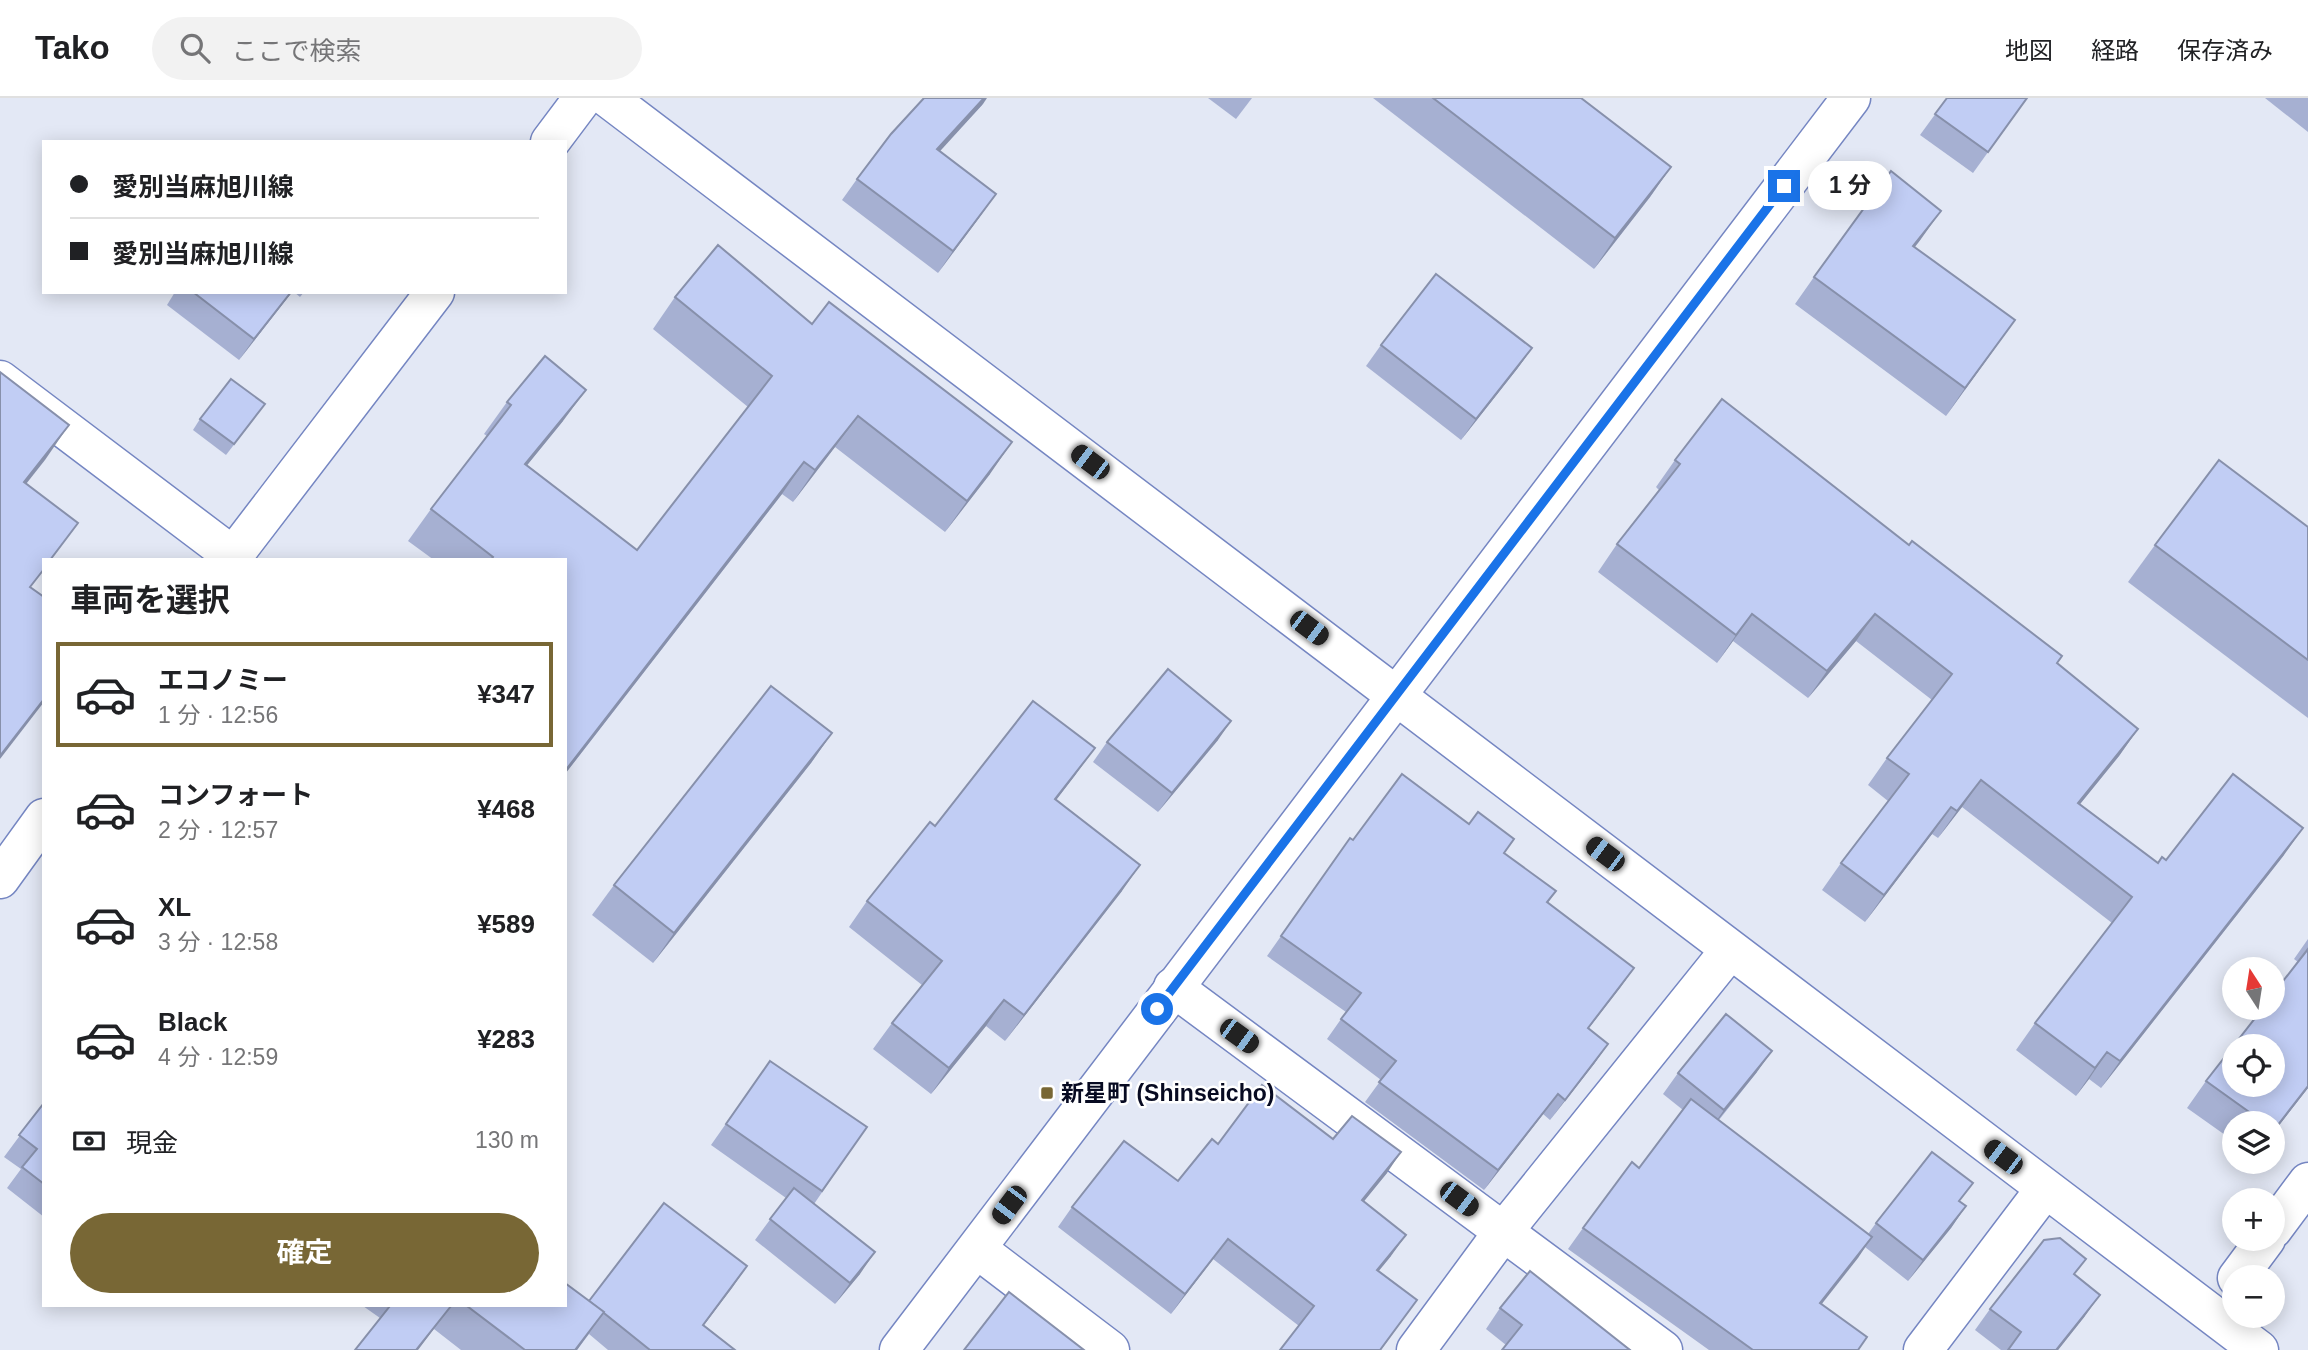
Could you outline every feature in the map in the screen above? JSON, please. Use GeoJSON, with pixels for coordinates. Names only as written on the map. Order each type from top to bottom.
{"type":"FeatureCollection","features":[{"type":"Feature","properties":{"kind":"street"},"geometry":{"type":"LineString","coordinates":[[552,140],[583,98]]}},
{"type":"Feature","properties":{"kind":"street"},"geometry":{"type":"LineString","coordinates":[[608,98],[2259,1350]]}},
{"type":"Feature","properties":{"kind":"street"},"geometry":{"type":"LineString","coordinates":[[899,1350],[1852,98]]}},
{"type":"Feature","properties":{"kind":"street"},"geometry":{"type":"LineString","coordinates":[[0,380],[232,558],[433,294]]}},
{"type":"Feature","properties":{"kind":"street"},"geometry":{"type":"LineString","coordinates":[[0,879],[42,821]]}},
{"type":"Feature","properties":{"kind":"street"},"geometry":{"type":"LineString","coordinates":[[1416,1350],[1503,1232],[1730,950]]}},
{"type":"Feature","properties":{"kind":"street"},"geometry":{"type":"LineString","coordinates":[[1173,987],[1663,1350]]}},
{"type":"Feature","properties":{"kind":"street"},"geometry":{"type":"LineString","coordinates":[[2285,1213],[2308,1182]]}},
{"type":"Feature","properties":{"kind":"street"},"geometry":{"type":"LineString","coordinates":[[1923,1350],[2045,1189]]}},
{"type":"Feature","properties":{"kind":"street"},"geometry":{"type":"LineString","coordinates":[[977,1249],[1110,1350]]}},
{"type":"Feature","properties":{"kind":"street"},"geometry":{"type":"LineString","coordinates":[[2211,1313],[2222,1298]]}},
{"type":"Feature","properties":{"kind":"building"},"geometry":{"type":"Polygon","coordinates":[[[924,98],[984,98],[937,149],[996,194],[953,251],[857,179],[891,134],[924,98]]]}},
{"type":"Feature","properties":{"kind":"building"},"geometry":{"type":"Polygon","coordinates":[[[1433,98],[1581,98],[1671,167],[1615,238],[1433,98]]]}},
{"type":"Feature","properties":{"kind":"building"},"geometry":{"type":"Polygon","coordinates":[[[1947,98],[2027,98],[1988,152],[1935,114],[1947,98]]]}},
{"type":"Feature","properties":{"kind":"building"},"geometry":{"type":"Polygon","coordinates":[[[1891,171],[1941,211],[1913,246],[2015,320],[1965,388],[1814,277],[1891,171]]]}},
{"type":"Feature","properties":{"kind":"building"},"geometry":{"type":"Polygon","coordinates":[[[718,245],[812,324],[829,302],[1012,442],[967,501],[858,416],[815,470],[804,462],[567,768],[567,558],[492,558],[431,509],[511,405],[507,402],[545,356],[586,390],[525,464],[637,550],[772,376],[675,297],[718,245]]]}},
{"type":"Feature","properties":{"kind":"building"},"geometry":{"type":"Polygon","coordinates":[[[1436,274],[1532,348],[1476,419],[1381,345],[1436,274]]]}},
{"type":"Feature","properties":{"kind":"building"},"geometry":{"type":"Polygon","coordinates":[[[196,294],[289,294],[254,339],[196,294]]]}},
{"type":"Feature","properties":{"kind":"building"},"geometry":{"type":"Polygon","coordinates":[[[0,372],[69,425],[24,482],[78,523],[52,558],[42,558],[42,572],[30,587],[42,596],[42,702],[0,756],[0,372]]]}},
{"type":"Feature","properties":{"kind":"building"},"geometry":{"type":"Polygon","coordinates":[[[231,379],[265,404],[234,444],[200,419],[231,379]]]}},
{"type":"Feature","properties":{"kind":"building"},"geometry":{"type":"Polygon","coordinates":[[[1722,399],[1909,545],[1912,541],[2062,656],[2057,663],[2138,729],[2078,803],[2158,863],[2162,857],[2166,860],[2233,774],[2303,828],[2120,1061],[2107,1052],[2095,1068],[2035,1023],[2132,897],[1981,780],[1957,811],[1951,807],[1884,895],[1841,863],[1909,774],[1887,758],[1952,674],[1875,614],[1827,671],[1752,614],[1736,635],[1617,544],[1680,464],[1675,460],[1722,399]]]}},
{"type":"Feature","properties":{"kind":"building"},"geometry":{"type":"Polygon","coordinates":[[[2219,460],[2308,527],[2308,660],[2155,545],[2219,460]]]}},
{"type":"Feature","properties":{"kind":"building"},"geometry":{"type":"Polygon","coordinates":[[[1168,669],[1231,721],[1172,793],[1107,742],[1168,669]]]}},
{"type":"Feature","properties":{"kind":"building"},"geometry":{"type":"Polygon","coordinates":[[[771,686],[832,733],[674,933],[614,885],[771,686]]]}},
{"type":"Feature","properties":{"kind":"building"},"geometry":{"type":"Polygon","coordinates":[[[1033,701],[1095,748],[1055,799],[1140,865],[1024,1015],[1004,1000],[949,1068],[892,1023],[942,961],[867,901],[930,822],[935,826],[1033,701]]]}},
{"type":"Feature","properties":{"kind":"building"},"geometry":{"type":"Polygon","coordinates":[[[1402,774],[1469,824],[1478,812],[1514,839],[1504,853],[1556,891],[1547,902],[1634,968],[1588,1028],[1608,1044],[1565,1100],[1558,1094],[1498,1170],[1379,1082],[1396,1061],[1341,1019],[1361,993],[1281,936],[1350,838],[1353,840],[1402,774]]]}},
{"type":"Feature","properties":{"kind":"building"},"geometry":{"type":"Polygon","coordinates":[[[2308,949],[2308,1086],[2285,1116],[2285,1111],[2248,1111],[2228,1097],[2285,1097],[2285,1034],[2243,1034],[2254,1020],[2286,1020],[2286,977],[2308,949]]]}},
{"type":"Feature","properties":{"kind":"building"},"geometry":{"type":"Polygon","coordinates":[[[1726,1014],[1772,1051],[1724,1110],[1678,1073],[1726,1014]]]}},
{"type":"Feature","properties":{"kind":"building"},"geometry":{"type":"Polygon","coordinates":[[[770,1061],[867,1127],[822,1191],[726,1124],[770,1061]]]}},
{"type":"Feature","properties":{"kind":"building"},"geometry":{"type":"Polygon","coordinates":[[[2222,1061],[2222,1092],[2206,1081],[2222,1061]]]}},
{"type":"Feature","properties":{"kind":"building"},"geometry":{"type":"Polygon","coordinates":[[[1262,1085],[1333,1139],[1352,1116],[1401,1152],[1362,1200],[1406,1235],[1377,1270],[1417,1300],[1380,1350],[1280,1350],[1314,1306],[1228,1239],[1185,1294],[1072,1207],[1124,1141],[1178,1181],[1212,1139],[1218,1144],[1262,1085]]]}},
{"type":"Feature","properties":{"kind":"building"},"geometry":{"type":"Polygon","coordinates":[[[1691,1099],[1872,1237],[1820,1303],[1867,1337],[1858,1350],[1753,1350],[1583,1228],[1632,1162],[1639,1168],[1691,1099]]]}},
{"type":"Feature","properties":{"kind":"building"},"geometry":{"type":"Polygon","coordinates":[[[42,1106],[42,1182],[22,1167],[37,1149],[19,1135],[42,1106]]]}},
{"type":"Feature","properties":{"kind":"building"},"geometry":{"type":"Polygon","coordinates":[[[1932,1152],[1973,1183],[1959,1201],[1966,1206],[1923,1260],[1876,1223],[1932,1152]]]}},
{"type":"Feature","properties":{"kind":"building"},"geometry":{"type":"Polygon","coordinates":[[[794,1188],[875,1252],[850,1283],[770,1219],[794,1188]]]}},
{"type":"Feature","properties":{"kind":"building"},"geometry":{"type":"Polygon","coordinates":[[[664,1203],[747,1266],[703,1325],[735,1350],[650,1350],[589,1301],[664,1203]]]}},
{"type":"Feature","properties":{"kind":"building"},"geometry":{"type":"Polygon","coordinates":[[[2060,1238],[2086,1259],[2074,1274],[2100,1295],[2056,1350],[2008,1350],[2021,1332],[1990,1309],[2044,1240],[2060,1238]]]}},
{"type":"Feature","properties":{"kind":"building"},"geometry":{"type":"Polygon","coordinates":[[[1530,1271],[1630,1350],[1502,1350],[1522,1325],[1500,1308],[1530,1271]]]}},
{"type":"Feature","properties":{"kind":"building"},"geometry":{"type":"Polygon","coordinates":[[[567,1284],[604,1312],[575,1350],[525,1350],[468,1307],[567,1307],[567,1284]]]}},
{"type":"Feature","properties":{"kind":"building"},"geometry":{"type":"Polygon","coordinates":[[[1009,1292],[1084,1350],[964,1350],[1009,1292]]]}},
{"type":"Feature","properties":{"kind":"building"},"geometry":{"type":"Polygon","coordinates":[[[389,1307],[450,1307],[416,1350],[355,1350],[389,1307]]]}},
{"type":"Feature","properties":{"kind":"place","name":"新星町 (Shinseicho)"},"geometry":{"type":"Point","coordinates":[1047,1093]}},
{"type":"Feature","properties":{"kind":"route"},"geometry":{"type":"LineString","coordinates":[[1157,1009],[1784,186]]}}]}
